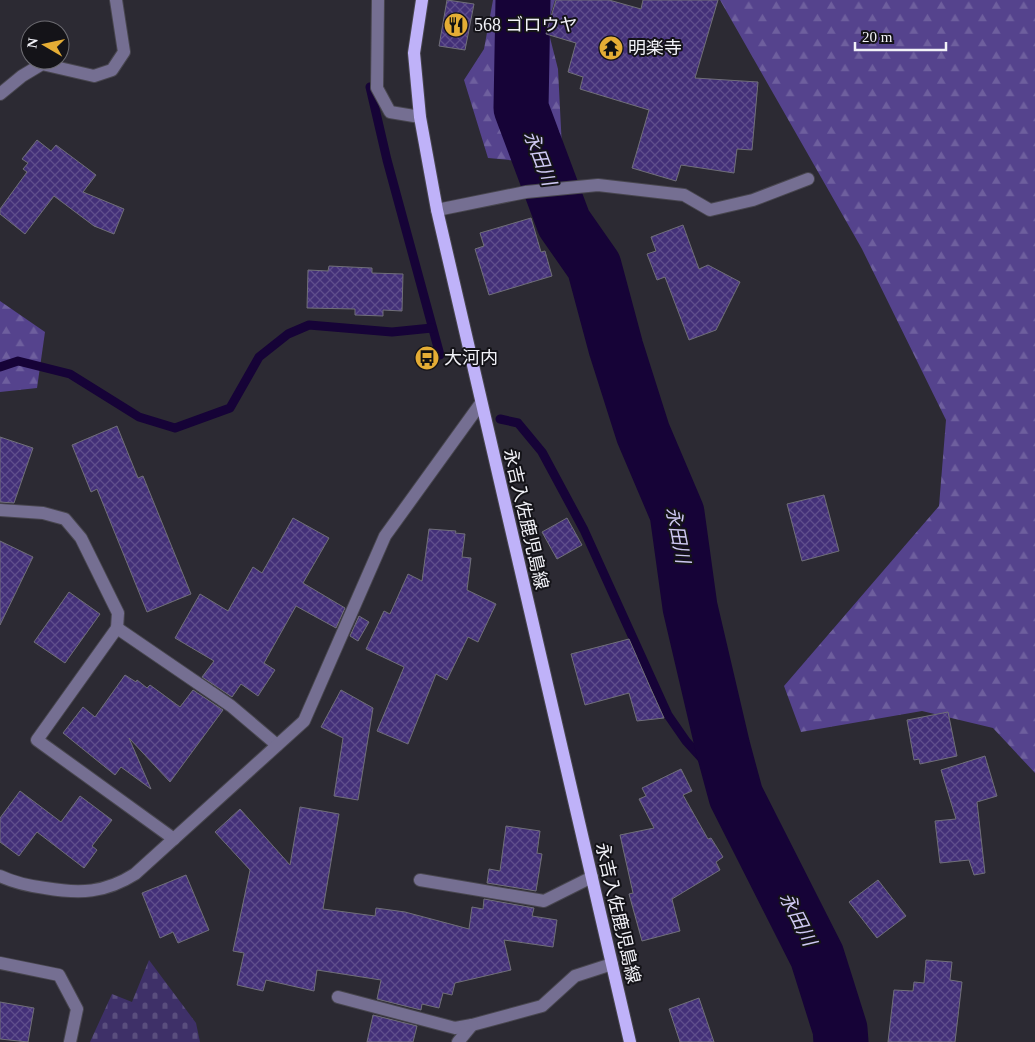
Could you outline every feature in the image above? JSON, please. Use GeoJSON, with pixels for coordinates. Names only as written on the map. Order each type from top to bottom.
{"type":"FeatureCollection","features":[{"type":"Feature","properties":{"kind":"main road","name":"永吉入佐鹿児島線"},"geometry":{"type":"LineString","coordinates":[[422,0],[414,52],[420,117],[437,210],[630,1042]]}},
{"type":"Feature","properties":{"kind":"street"},"geometry":{"type":"LineString","coordinates":[[0,94],[22,76],[42,64],[94,76],[112,70],[124,52],[116,0]]}},
{"type":"Feature","properties":{"kind":"street"},"geometry":{"type":"LineString","coordinates":[[378,0],[377,88],[390,112],[420,117]]}},
{"type":"Feature","properties":{"kind":"street"},"geometry":{"type":"LineString","coordinates":[[437,210],[526,192],[598,185],[684,195],[710,210],[753,200],[808,180]]}},
{"type":"Feature","properties":{"kind":"street"},"geometry":{"type":"LineString","coordinates":[[0,876],[17,884],[70,892],[94,891],[120,883],[135,874],[304,721],[385,536],[481,404]]}},
{"type":"Feature","properties":{"kind":"street"},"geometry":{"type":"LineString","coordinates":[[0,510],[42,513],[65,519],[81,538],[118,613],[117,628],[37,740],[174,839]]}},
{"type":"Feature","properties":{"kind":"street"},"geometry":{"type":"LineString","coordinates":[[117,628],[231,706],[277,745]]}},
{"type":"Feature","properties":{"kind":"street"},"geometry":{"type":"LineString","coordinates":[[420,880],[544,901],[592,876]]}},
{"type":"Feature","properties":{"kind":"street"},"geometry":{"type":"LineString","coordinates":[[0,963],[59,975],[77,1009],[70,1042]]}},
{"type":"Feature","properties":{"kind":"street"},"geometry":{"type":"LineString","coordinates":[[338,997],[455,1028],[472,1026],[542,1006],[575,976],[612,964]]}},
{"type":"Feature","properties":{"kind":"street"},"geometry":{"type":"LineString","coordinates":[[458,1042],[472,1026]]}},
{"type":"Feature","properties":{"kind":"green space"},"geometry":{"type":"Polygon","coordinates":[[[493,0],[555,0],[547,26],[558,69],[562,148],[540,163],[488,158],[464,80],[484,49],[493,0]]]}},
{"type":"Feature","properties":{"kind":"green space"},"geometry":{"type":"Polygon","coordinates":[[[720,0],[1035,0],[1035,773],[993,728],[922,711],[801,732],[784,686],[939,506],[946,420],[862,249],[720,0]]]}},
{"type":"Feature","properties":{"kind":"green space"},"geometry":{"type":"Polygon","coordinates":[[[0,301],[45,332],[37,388],[0,392],[0,301]]]}},
{"type":"Feature","properties":{"kind":"green space"},"geometry":{"type":"Polygon","coordinates":[[[149,960],[196,1023],[200,1042],[90,1042],[112,994],[132,1002],[149,960]]]}},
{"type":"Feature","properties":{"kind":"building","name":"568 ゴロウヤ"},"geometry":{"type":"Polygon","coordinates":[[[447,0],[474,4],[465,50],[439,46],[447,0]]]}},
{"type":"Feature","properties":{"kind":"building"},"geometry":{"type":"Polygon","coordinates":[[[556,0],[609,0],[641,9],[643,0],[718,0],[695,78],[758,82],[752,150],[737,149],[734,173],[681,165],[676,181],[632,168],[649,110],[580,89],[583,77],[568,72],[576,43],[546,34],[556,0]]]}},
{"type":"Feature","properties":{"kind":"building"},"geometry":{"type":"Polygon","coordinates":[[[37,140],[51,151],[56,145],[96,175],[83,192],[124,209],[114,234],[94,226],[54,196],[25,234],[0,214],[0,209],[27,172],[23,169],[28,163],[22,159],[37,140]]]}},
{"type":"Feature","properties":{"kind":"building"},"geometry":{"type":"Polygon","coordinates":[[[531,218],[541,252],[545,251],[552,276],[489,295],[475,249],[484,246],[480,233],[531,218]]]}},
{"type":"Feature","properties":{"kind":"building"},"geometry":{"type":"Polygon","coordinates":[[[683,225],[699,269],[708,265],[740,282],[716,330],[689,340],[665,277],[657,280],[647,254],[656,251],[651,237],[683,225]]]}},
{"type":"Feature","properties":{"kind":"building"},"geometry":{"type":"Polygon","coordinates":[[[329,266],[372,268],[372,273],[403,274],[402,311],[383,310],[383,316],[355,315],[355,309],[307,308],[308,270],[328,271],[329,266]]]}},
{"type":"Feature","properties":{"kind":"building"},"geometry":{"type":"Polygon","coordinates":[[[117,426],[138,478],[143,476],[191,594],[147,612],[97,489],[91,492],[72,445],[117,426]]]}},
{"type":"Feature","properties":{"kind":"building"},"geometry":{"type":"Polygon","coordinates":[[[0,437],[33,448],[14,503],[0,502],[0,437]]]}},
{"type":"Feature","properties":{"kind":"building"},"geometry":{"type":"Polygon","coordinates":[[[824,495],[839,551],[802,561],[787,504],[824,495]]]}},
{"type":"Feature","properties":{"kind":"building"},"geometry":{"type":"Polygon","coordinates":[[[293,518],[329,538],[303,583],[345,608],[336,628],[296,606],[264,663],[275,670],[258,696],[241,684],[232,697],[202,677],[214,661],[175,638],[200,594],[228,611],[253,567],[262,573],[293,518]]]}},
{"type":"Feature","properties":{"kind":"building"},"geometry":{"type":"Polygon","coordinates":[[[567,518],[582,545],[557,559],[542,532],[567,518]]]}},
{"type":"Feature","properties":{"kind":"building"},"geometry":{"type":"Polygon","coordinates":[[[429,529],[456,531],[455,533],[465,534],[462,557],[471,558],[467,590],[496,604],[478,642],[468,637],[447,680],[436,674],[408,744],[377,731],[404,667],[366,649],[384,611],[390,614],[408,574],[422,581],[429,529]]]}},
{"type":"Feature","properties":{"kind":"building"},"geometry":{"type":"Polygon","coordinates":[[[0,541],[33,557],[0,625],[0,541]]]}},
{"type":"Feature","properties":{"kind":"building"},"geometry":{"type":"Polygon","coordinates":[[[69,592],[100,614],[65,663],[34,642],[69,592]]]}},
{"type":"Feature","properties":{"kind":"building"},"geometry":{"type":"Polygon","coordinates":[[[359,616],[369,622],[358,641],[350,636],[359,616]]]}},
{"type":"Feature","properties":{"kind":"building"},"geometry":{"type":"Polygon","coordinates":[[[629,639],[664,718],[637,721],[629,693],[585,705],[571,654],[629,639]]]}},
{"type":"Feature","properties":{"kind":"building"},"geometry":{"type":"Polygon","coordinates":[[[125,675],[136,682],[137,680],[147,688],[150,685],[180,707],[193,690],[223,710],[170,782],[129,738],[151,789],[121,767],[115,775],[63,733],[83,707],[95,717],[125,675]]]}},
{"type":"Feature","properties":{"kind":"building"},"geometry":{"type":"Polygon","coordinates":[[[341,690],[373,708],[358,800],[334,796],[343,738],[321,727],[341,690]]]}},
{"type":"Feature","properties":{"kind":"building"},"geometry":{"type":"Polygon","coordinates":[[[948,712],[957,756],[920,764],[919,759],[914,760],[907,720],[948,712]]]}},
{"type":"Feature","properties":{"kind":"building"},"geometry":{"type":"Polygon","coordinates":[[[985,756],[997,796],[977,802],[985,873],[974,875],[969,860],[940,863],[935,821],[956,819],[941,770],[985,756]]]}},
{"type":"Feature","properties":{"kind":"building"},"geometry":{"type":"Polygon","coordinates":[[[681,769],[692,791],[683,795],[708,839],[711,838],[723,857],[716,862],[720,870],[672,899],[680,931],[642,941],[629,894],[633,893],[620,835],[654,828],[639,799],[646,796],[642,788],[681,769]]]}},
{"type":"Feature","properties":{"kind":"building"},"geometry":{"type":"Polygon","coordinates":[[[20,791],[61,822],[80,796],[112,820],[92,846],[97,850],[84,868],[37,832],[19,856],[0,842],[0,818],[20,791]]]}},
{"type":"Feature","properties":{"kind":"building"},"geometry":{"type":"Polygon","coordinates":[[[300,807],[339,814],[323,909],[375,916],[376,908],[405,912],[469,929],[472,907],[483,909],[484,899],[534,908],[532,916],[557,920],[553,947],[504,940],[511,970],[455,983],[452,995],[443,993],[439,1008],[422,1004],[421,1010],[377,999],[381,980],[317,970],[314,991],[266,980],[263,991],[237,985],[244,953],[233,951],[250,870],[215,832],[240,809],[290,865],[300,807]]]}},
{"type":"Feature","properties":{"kind":"building"},"geometry":{"type":"Polygon","coordinates":[[[506,826],[540,831],[537,853],[542,854],[536,891],[487,883],[489,869],[500,871],[506,826]]]}},
{"type":"Feature","properties":{"kind":"building"},"geometry":{"type":"Polygon","coordinates":[[[186,875],[209,930],[178,943],[173,932],[160,938],[142,893],[186,875]]]}},
{"type":"Feature","properties":{"kind":"building"},"geometry":{"type":"Polygon","coordinates":[[[878,880],[906,916],[877,938],[849,902],[878,880]]]}},
{"type":"Feature","properties":{"kind":"building"},"geometry":{"type":"Polygon","coordinates":[[[926,960],[952,962],[950,980],[962,982],[955,1042],[888,1042],[894,990],[913,991],[914,982],[924,983],[926,960]]]}},
{"type":"Feature","properties":{"kind":"building"},"geometry":{"type":"Polygon","coordinates":[[[699,998],[714,1042],[680,1042],[669,1009],[699,998]]]}},
{"type":"Feature","properties":{"kind":"building"},"geometry":{"type":"Polygon","coordinates":[[[0,1002],[34,1008],[28,1042],[0,1039],[0,1002]]]}},
{"type":"Feature","properties":{"kind":"building"},"geometry":{"type":"Polygon","coordinates":[[[373,1015],[417,1026],[413,1042],[367,1042],[373,1015]]]}},
{"type":"Feature","properties":{"kind":"waterway","name":"永田川"},"geometry":{"type":"LineString","coordinates":[[523,0],[521,108],[564,223],[594,266],[616,348],[643,433],[677,513],[690,607],[736,796],[817,956],[840,1029],[841,1042]]}},
{"type":"Feature","properties":{"kind":"waterway"},"geometry":{"type":"LineString","coordinates":[[370,87],[387,160],[440,355]]}},
{"type":"Feature","properties":{"kind":"waterway"},"geometry":{"type":"LineString","coordinates":[[0,367],[18,361],[70,374],[139,417],[175,428],[230,408],[259,357],[288,334],[309,325],[392,332],[432,328]]}},
{"type":"Feature","properties":{"kind":"waterway"},"geometry":{"type":"LineString","coordinates":[[500,419],[518,423],[542,452],[584,530],[668,715],[686,741],[736,796]]}},
{"type":"Feature","properties":{"kind":"place","name":"568 ゴロウヤ"},"geometry":{"type":"Point","coordinates":[456,25]}},
{"type":"Feature","properties":{"kind":"place","name":"明楽寺"},"geometry":{"type":"Point","coordinates":[611,48]}},
{"type":"Feature","properties":{"kind":"place","name":"大河内"},"geometry":{"type":"Point","coordinates":[427,358]}}]}
